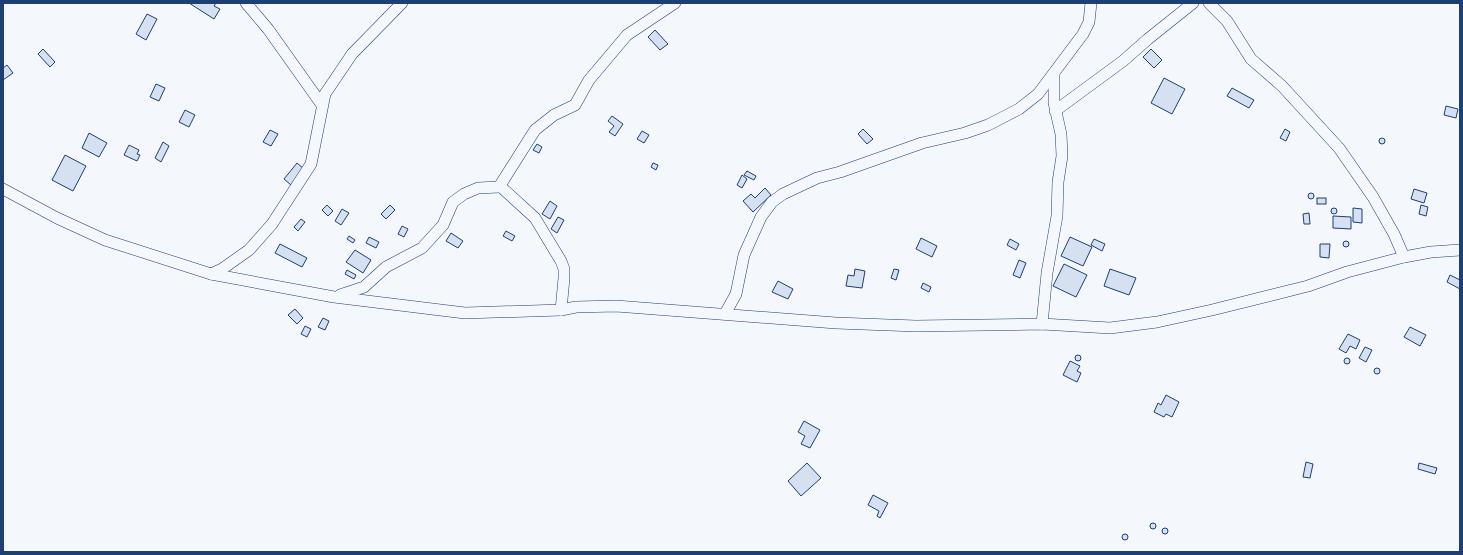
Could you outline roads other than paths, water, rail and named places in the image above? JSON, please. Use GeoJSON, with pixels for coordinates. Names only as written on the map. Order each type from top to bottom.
{"type":"FeatureCollection","features":[{"type":"Feature","properties":{"kind":"street"},"geometry":{"type":"LineString","coordinates":[[246,3],[268,29],[322,105]]}},
{"type":"Feature","properties":{"kind":"street"},"geometry":{"type":"LineString","coordinates":[[211,274],[222,269],[249,250],[276,218],[311,164],[318,136],[325,94],[352,54],[402,3]]}},
{"type":"Feature","properties":{"kind":"street"},"geometry":{"type":"LineString","coordinates":[[500,186],[535,130],[554,115],[575,105],[589,80],[627,35],[675,3]]}},
{"type":"Feature","properties":{"kind":"street"},"geometry":{"type":"LineString","coordinates":[[725,314],[736,294],[744,255],[761,217],[772,202],[783,194],[817,178],[840,172],[922,143],[965,134],[988,125],[1019,109],[1038,94],[1083,34],[1089,22],[1091,3]]}},
{"type":"Feature","properties":{"kind":"street"},"geometry":{"type":"LineString","coordinates":[[1055,111],[1123,61],[1193,3]]}},
{"type":"Feature","properties":{"kind":"street"},"geometry":{"type":"LineString","coordinates":[[1209,3],[1227,20],[1251,59],[1282,86],[1339,148],[1373,197],[1394,234],[1404,257]]}},
{"type":"Feature","properties":{"kind":"street"},"geometry":{"type":"LineString","coordinates":[[1042,324],[1047,273],[1057,216],[1058,182],[1062,156],[1061,134],[1055,111],[1054,74]]}},
{"type":"Feature","properties":{"kind":"street"},"geometry":{"type":"LineString","coordinates":[[334,297],[364,286],[386,268],[422,248],[443,225],[453,202],[464,194],[478,188],[500,186],[535,218],[561,261],[564,278],[561,310]]}},
{"type":"Feature","properties":{"kind":"street"},"geometry":{"type":"LineString","coordinates":[[3,189],[57,218],[105,240],[211,274],[334,297],[465,313],[561,310],[576,307],[616,306],[836,323],[916,326],[1042,324],[1110,328],[1157,322],[1308,286],[1347,272],[1404,257],[1431,252],[1460,250]]}}]}
